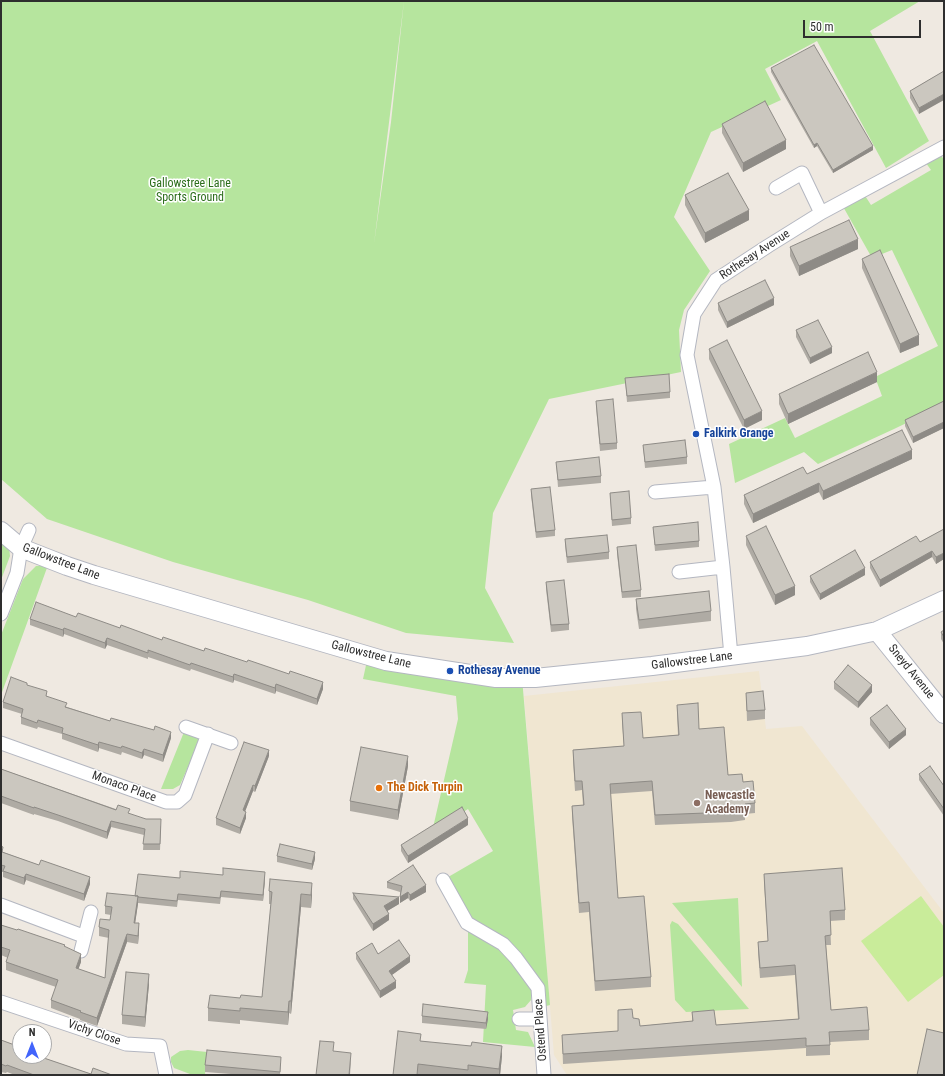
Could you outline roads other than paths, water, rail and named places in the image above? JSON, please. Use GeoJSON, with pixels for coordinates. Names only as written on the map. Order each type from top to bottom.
{"type":"FeatureCollection","features":[{"type":"Feature","properties":{"kind":"street","name":"Rothesay Avenue"},"geometry":{"type":"LineString","coordinates":[[731,656],[714,487],[687,355],[694,314],[716,280],[821,213],[944,147]]}},
{"type":"Feature","properties":{"kind":"street"},"geometry":{"type":"LineString","coordinates":[[776,188],[802,173],[821,213]]}},
{"type":"Feature","properties":{"kind":"street"},"geometry":{"type":"LineString","coordinates":[[655,492],[714,487]]}},
{"type":"Feature","properties":{"kind":"street"},"geometry":{"type":"LineString","coordinates":[[1,614],[17,573],[21,548],[30,530]]}},
{"type":"Feature","properties":{"kind":"street","name":"Gallowstree Lane"},"geometry":{"type":"LineString","coordinates":[[1,532],[21,548],[94,575],[386,661],[488,677],[535,678],[652,666],[807,646],[877,630],[944,600]]}},
{"type":"Feature","properties":{"kind":"street"},"geometry":{"type":"LineString","coordinates":[[679,572],[723,567]]}},
{"type":"Feature","properties":{"kind":"street","name":"Sneyd Avenue"},"geometry":{"type":"LineString","coordinates":[[877,630],[944,714]]}},
{"type":"Feature","properties":{"kind":"street"},"geometry":{"type":"LineString","coordinates":[[186,727],[231,743]]}},
{"type":"Feature","properties":{"kind":"street","name":"Monaco Place"},"geometry":{"type":"LineString","coordinates":[[1,743],[166,802],[177,802],[184,795],[208,734]]}},
{"type":"Feature","properties":{"kind":"street","name":"Ostend Place"},"geometry":{"type":"LineString","coordinates":[[443,880],[467,923],[503,944],[532,978],[538,988],[544,1075]]}},
{"type":"Feature","properties":{"kind":"street"},"geometry":{"type":"LineString","coordinates":[[1,906],[84,936]]}},
{"type":"Feature","properties":{"kind":"street"},"geometry":{"type":"LineString","coordinates":[[81,951],[91,912]]}},
{"type":"Feature","properties":{"kind":"street","name":"Vichy Close"},"geometry":{"type":"LineString","coordinates":[[1,1002],[126,1044],[160,1046],[166,1075]]}},
{"type":"Feature","properties":{"kind":"street"},"geometry":{"type":"LineString","coordinates":[[519,1019],[539,1019]]}},
{"type":"Feature","properties":{"kind":"place","name":"Falkirk Grange"},"geometry":{"type":"Point","coordinates":[696,434]}},
{"type":"Feature","properties":{"kind":"place","name":"Rothesay Avenue"},"geometry":{"type":"Point","coordinates":[450,671]}},
{"type":"Feature","properties":{"kind":"place","name":"The Dick Turpin"},"geometry":{"type":"Point","coordinates":[379,788]}},
{"type":"Feature","properties":{"kind":"place","name":"Newcastle Academy"},"geometry":{"type":"Point","coordinates":[697,803]}},
{"type":"Feature","properties":{"kind":"park label","name":"Gallowstree Lane Sports Ground"},"geometry":{"type":"Point","coordinates":[190,191]}}]}
